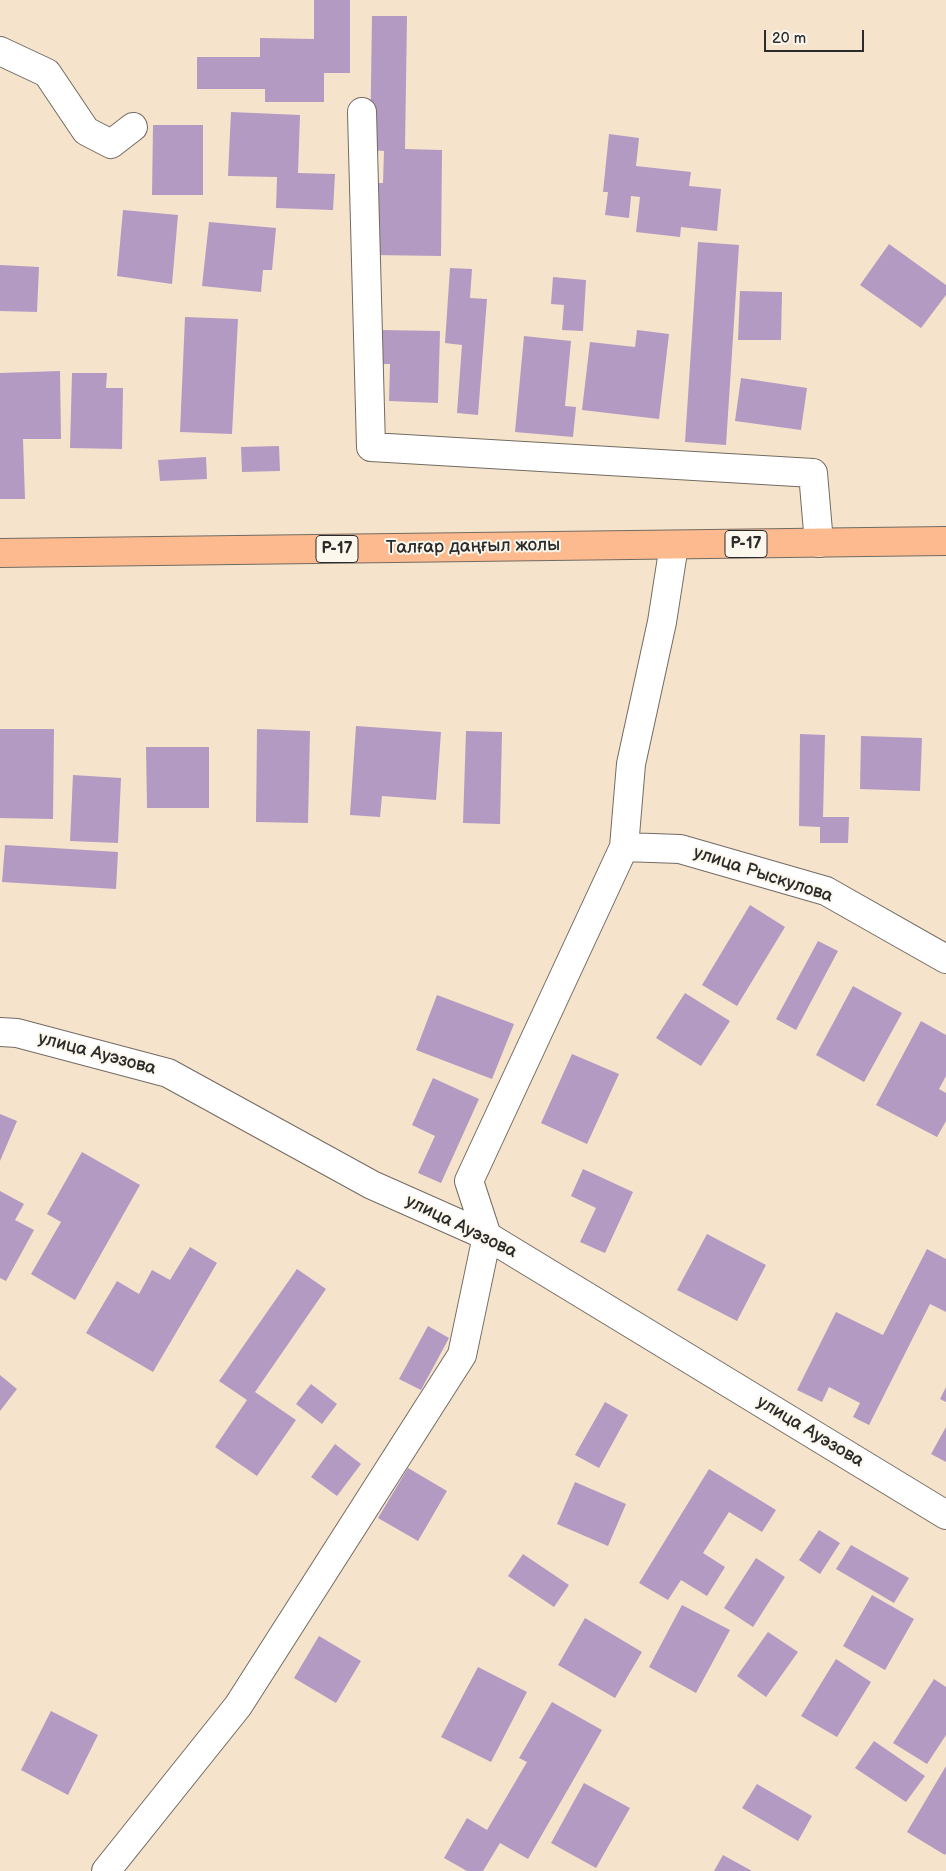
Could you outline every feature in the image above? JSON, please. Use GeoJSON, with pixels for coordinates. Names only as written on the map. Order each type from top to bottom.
{"type":"FeatureCollection","features":[{"type":"Feature","properties":{"kind":"main road","name":"Талғар даңғыл жолы"},"geometry":{"type":"LineString","coordinates":[[0,553],[946,541]]}},
{"type":"Feature","properties":{"kind":"street"},"geometry":{"type":"LineString","coordinates":[[0,50],[46,73],[86,131],[112,144],[133,127]]}},
{"type":"Feature","properties":{"kind":"street"},"geometry":{"type":"LineString","coordinates":[[362,112],[371,447],[813,473],[818,543]]}},
{"type":"Feature","properties":{"kind":"street"},"geometry":{"type":"LineString","coordinates":[[106,1871],[238,1706],[462,1355],[487,1236],[470,1181],[624,847],[631,764],[662,622],[674,545]]}},
{"type":"Feature","properties":{"kind":"street","name":"улица Рыскулова"},"geometry":{"type":"LineString","coordinates":[[624,847],[680,849],[826,891],[946,959]]}},
{"type":"Feature","properties":{"kind":"street","name":"улица Ауэзова"},"geometry":{"type":"LineString","coordinates":[[0,1032],[17,1033],[168,1073],[372,1185],[487,1236],[946,1515]]}},
{"type":"Feature","properties":{"kind":"building"},"geometry":{"type":"Polygon","coordinates":[[[314,0],[350,0],[350,73],[324,73],[324,102],[265,102],[265,89],[197,89],[197,57],[260,57],[260,38],[314,39],[314,0]]]}},
{"type":"Feature","properties":{"kind":"building"},"geometry":{"type":"Polygon","coordinates":[[[372,16],[407,16],[405,149],[442,150],[441,256],[373,255],[374,183],[383,183],[384,151],[370,150],[372,16]]]}},
{"type":"Feature","properties":{"kind":"building"},"geometry":{"type":"Polygon","coordinates":[[[231,112],[300,115],[298,173],[335,174],[333,210],[276,208],[277,177],[228,176],[231,112]]]}},
{"type":"Feature","properties":{"kind":"building"},"geometry":{"type":"Polygon","coordinates":[[[153,125],[203,125],[203,195],[152,195],[153,125]]]}},
{"type":"Feature","properties":{"kind":"building"},"geometry":{"type":"Polygon","coordinates":[[[609,134],[639,138],[636,166],[691,172],[689,186],[721,189],[717,231],[681,227],[680,237],[636,232],[640,197],[631,196],[629,218],[605,215],[608,192],[603,192],[609,134]]]}},
{"type":"Feature","properties":{"kind":"building"},"geometry":{"type":"Polygon","coordinates":[[[123,210],[178,215],[172,284],[117,276],[123,210]]]}},
{"type":"Feature","properties":{"kind":"building"},"geometry":{"type":"Polygon","coordinates":[[[209,222],[276,228],[272,270],[263,270],[261,292],[202,286],[209,222]]]}},
{"type":"Feature","properties":{"kind":"building"},"geometry":{"type":"Polygon","coordinates":[[[698,242],[739,245],[726,445],[685,442],[698,242]]]}},
{"type":"Feature","properties":{"kind":"building"},"geometry":{"type":"Polygon","coordinates":[[[889,244],[946,285],[946,295],[921,328],[860,285],[889,244]]]}},
{"type":"Feature","properties":{"kind":"building"},"geometry":{"type":"Polygon","coordinates":[[[0,265],[39,267],[37,312],[0,311],[0,265]]]}},
{"type":"Feature","properties":{"kind":"building"},"geometry":{"type":"Polygon","coordinates":[[[450,268],[472,269],[470,298],[487,299],[478,415],[457,413],[462,345],[445,343],[450,268]]]}},
{"type":"Feature","properties":{"kind":"building"},"geometry":{"type":"Polygon","coordinates":[[[553,277],[586,280],[583,331],[562,330],[564,305],[551,304],[553,277]]]}},
{"type":"Feature","properties":{"kind":"building"},"geometry":{"type":"Polygon","coordinates":[[[740,291],[782,292],[781,340],[738,340],[740,291]]]}},
{"type":"Feature","properties":{"kind":"building"},"geometry":{"type":"Polygon","coordinates":[[[185,317],[238,319],[232,434],[180,432],[185,317]]]}},
{"type":"Feature","properties":{"kind":"building"},"geometry":{"type":"Polygon","coordinates":[[[380,330],[440,331],[438,403],[389,401],[390,364],[380,364],[380,330]]]}},
{"type":"Feature","properties":{"kind":"building"},"geometry":{"type":"Polygon","coordinates":[[[637,330],[669,334],[659,419],[582,410],[590,342],[635,347],[637,330]]]}},
{"type":"Feature","properties":{"kind":"building"},"geometry":{"type":"Polygon","coordinates":[[[524,336],[571,341],[565,406],[576,407],[573,437],[515,432],[524,336]]]}},
{"type":"Feature","properties":{"kind":"building"},"geometry":{"type":"Polygon","coordinates":[[[60,371],[61,439],[23,439],[25,499],[0,499],[0,373],[60,371]]]}},
{"type":"Feature","properties":{"kind":"building"},"geometry":{"type":"Polygon","coordinates":[[[72,373],[107,373],[106,388],[123,388],[122,449],[70,448],[72,373]]]}},
{"type":"Feature","properties":{"kind":"building"},"geometry":{"type":"Polygon","coordinates":[[[741,378],[807,388],[801,430],[735,421],[741,378]]]}},
{"type":"Feature","properties":{"kind":"building"},"geometry":{"type":"Polygon","coordinates":[[[279,446],[280,471],[242,472],[241,447],[279,446]]]}},
{"type":"Feature","properties":{"kind":"building"},"geometry":{"type":"Polygon","coordinates":[[[206,457],[207,479],[160,481],[158,460],[206,457]]]}},
{"type":"Feature","properties":{"kind":"building"},"geometry":{"type":"Polygon","coordinates":[[[356,726],[441,732],[436,800],[382,796],[380,817],[350,815],[356,726]]]}},
{"type":"Feature","properties":{"kind":"building"},"geometry":{"type":"Polygon","coordinates":[[[0,729],[54,729],[53,819],[0,818],[0,729]]]}},
{"type":"Feature","properties":{"kind":"building"},"geometry":{"type":"Polygon","coordinates":[[[257,729],[310,731],[308,823],[256,822],[257,729]]]}},
{"type":"Feature","properties":{"kind":"building"},"geometry":{"type":"Polygon","coordinates":[[[466,731],[502,732],[500,824],[463,823],[466,731]]]}},
{"type":"Feature","properties":{"kind":"building"},"geometry":{"type":"Polygon","coordinates":[[[800,734],[825,735],[823,817],[849,817],[848,843],[820,843],[820,827],[799,826],[800,734]]]}},
{"type":"Feature","properties":{"kind":"building"},"geometry":{"type":"Polygon","coordinates":[[[861,736],[922,738],[920,791],[860,789],[861,736]]]}},
{"type":"Feature","properties":{"kind":"building"},"geometry":{"type":"Polygon","coordinates":[[[146,747],[209,747],[209,808],[147,808],[146,747]]]}},
{"type":"Feature","properties":{"kind":"building"},"geometry":{"type":"Polygon","coordinates":[[[73,775],[121,778],[118,843],[70,841],[73,775]]]}},
{"type":"Feature","properties":{"kind":"building"},"geometry":{"type":"Polygon","coordinates":[[[5,845],[118,852],[116,889],[2,882],[5,845]]]}},
{"type":"Feature","properties":{"kind":"building"},"geometry":{"type":"Polygon","coordinates":[[[750,905],[785,927],[737,1006],[702,985],[750,905]]]}},
{"type":"Feature","properties":{"kind":"building"},"geometry":{"type":"Polygon","coordinates":[[[818,941],[838,951],[796,1030],[776,1019],[818,941]]]}},
{"type":"Feature","properties":{"kind":"building"},"geometry":{"type":"Polygon","coordinates":[[[853,986],[902,1013],[864,1082],[816,1055],[853,986]]]}},
{"type":"Feature","properties":{"kind":"building"},"geometry":{"type":"Polygon","coordinates":[[[685,993],[730,1021],[701,1066],[656,1038],[685,993]]]}},
{"type":"Feature","properties":{"kind":"building"},"geometry":{"type":"Polygon","coordinates":[[[437,995],[514,1024],[492,1079],[416,1050],[437,995]]]}},
{"type":"Feature","properties":{"kind":"building"},"geometry":{"type":"Polygon","coordinates":[[[921,1021],[946,1035],[946,1076],[939,1089],[946,1093],[946,1121],[937,1137],[876,1105],[921,1021]]]}},
{"type":"Feature","properties":{"kind":"building"},"geometry":{"type":"Polygon","coordinates":[[[572,1054],[619,1074],[587,1144],[541,1123],[572,1054]]]}},
{"type":"Feature","properties":{"kind":"building"},"geometry":{"type":"Polygon","coordinates":[[[433,1078],[479,1099],[441,1183],[418,1173],[435,1136],[412,1125],[433,1078]]]}},
{"type":"Feature","properties":{"kind":"building"},"geometry":{"type":"Polygon","coordinates":[[[0,1114],[17,1121],[0,1161],[0,1114]]]}},
{"type":"Feature","properties":{"kind":"building"},"geometry":{"type":"Polygon","coordinates":[[[82,1152],[140,1185],[75,1300],[31,1274],[61,1222],[47,1214],[82,1152]]]}},
{"type":"Feature","properties":{"kind":"building"},"geometry":{"type":"Polygon","coordinates":[[[583,1169],[633,1192],[605,1253],[580,1242],[596,1208],[571,1196],[583,1169]]]}},
{"type":"Feature","properties":{"kind":"building"},"geometry":{"type":"Polygon","coordinates":[[[0,1191],[24,1204],[15,1220],[34,1230],[6,1281],[0,1278],[0,1191]]]}},
{"type":"Feature","properties":{"kind":"building"},"geometry":{"type":"Polygon","coordinates":[[[707,1234],[766,1265],[737,1321],[677,1290],[707,1234]]]}},
{"type":"Feature","properties":{"kind":"building"},"geometry":{"type":"Polygon","coordinates":[[[190,1247],[217,1263],[153,1372],[86,1333],[117,1281],[139,1294],[152,1270],[170,1280],[190,1247]]]}},
{"type":"Feature","properties":{"kind":"building"},"geometry":{"type":"Polygon","coordinates":[[[927,1249],[946,1259],[946,1312],[930,1304],[869,1425],[853,1417],[860,1403],[829,1387],[822,1402],[797,1390],[836,1312],[883,1335],[927,1249]]]}},
{"type":"Feature","properties":{"kind":"building"},"geometry":{"type":"Polygon","coordinates":[[[297,1269],[326,1289],[255,1392],[296,1420],[257,1476],[215,1447],[247,1400],[219,1381],[297,1269]]]}},
{"type":"Feature","properties":{"kind":"building"},"geometry":{"type":"Polygon","coordinates":[[[428,1326],[449,1338],[421,1390],[399,1379],[428,1326]]]}},
{"type":"Feature","properties":{"kind":"building"},"geometry":{"type":"Polygon","coordinates":[[[0,1375],[17,1389],[0,1411],[0,1375]]]}},
{"type":"Feature","properties":{"kind":"building"},"geometry":{"type":"Polygon","coordinates":[[[311,1384],[337,1404],[322,1424],[296,1404],[311,1384]]]}},
{"type":"Feature","properties":{"kind":"building"},"geometry":{"type":"Polygon","coordinates":[[[946,1387],[946,1402],[940,1399],[946,1387]]]}},
{"type":"Feature","properties":{"kind":"building"},"geometry":{"type":"Polygon","coordinates":[[[605,1402],[628,1415],[599,1468],[575,1455],[605,1402]]]}},
{"type":"Feature","properties":{"kind":"building"},"geometry":{"type":"Polygon","coordinates":[[[946,1427],[946,1462],[931,1454],[946,1427]]]}},
{"type":"Feature","properties":{"kind":"building"},"geometry":{"type":"Polygon","coordinates":[[[335,1444],[361,1464],[337,1496],[311,1477],[335,1444]]]}},
{"type":"Feature","properties":{"kind":"building"},"geometry":{"type":"Polygon","coordinates":[[[408,1468],[447,1491],[418,1541],[378,1518],[408,1468]]]}},
{"type":"Feature","properties":{"kind":"building"},"geometry":{"type":"Polygon","coordinates":[[[709,1469],[776,1510],[762,1532],[729,1512],[703,1553],[725,1567],[707,1596],[681,1580],[668,1600],[639,1583],[709,1469]]]}},
{"type":"Feature","properties":{"kind":"building"},"geometry":{"type":"Polygon","coordinates":[[[575,1482],[626,1504],[608,1546],[557,1524],[575,1482]]]}},
{"type":"Feature","properties":{"kind":"building"},"geometry":{"type":"Polygon","coordinates":[[[819,1530],[840,1543],[820,1574],[799,1560],[819,1530]]]}},
{"type":"Feature","properties":{"kind":"building"},"geometry":{"type":"Polygon","coordinates":[[[851,1545],[909,1578],[894,1603],[836,1569],[851,1545]]]}},
{"type":"Feature","properties":{"kind":"building"},"geometry":{"type":"Polygon","coordinates":[[[523,1554],[569,1585],[554,1607],[508,1576],[523,1554]]]}},
{"type":"Feature","properties":{"kind":"building"},"geometry":{"type":"Polygon","coordinates":[[[756,1558],[785,1577],[753,1627],[724,1608],[756,1558]]]}},
{"type":"Feature","properties":{"kind":"building"},"geometry":{"type":"Polygon","coordinates":[[[872,1595],[914,1619],[885,1670],[843,1646],[872,1595]]]}},
{"type":"Feature","properties":{"kind":"building"},"geometry":{"type":"Polygon","coordinates":[[[682,1605],[730,1630],[696,1693],[649,1667],[682,1605]]]}},
{"type":"Feature","properties":{"kind":"building"},"geometry":{"type":"Polygon","coordinates":[[[585,1618],[642,1652],[615,1698],[558,1665],[585,1618]]]}},
{"type":"Feature","properties":{"kind":"building"},"geometry":{"type":"Polygon","coordinates":[[[768,1632],[798,1652],[766,1697],[737,1676],[768,1632]]]}},
{"type":"Feature","properties":{"kind":"building"},"geometry":{"type":"Polygon","coordinates":[[[319,1636],[361,1661],[336,1703],[294,1678],[319,1636]]]}},
{"type":"Feature","properties":{"kind":"building"},"geometry":{"type":"Polygon","coordinates":[[[836,1659],[871,1682],[837,1737],[801,1716],[836,1659]]]}},
{"type":"Feature","properties":{"kind":"building"},"geometry":{"type":"Polygon","coordinates":[[[478,1667],[527,1692],[491,1762],[441,1737],[478,1667]]]}},
{"type":"Feature","properties":{"kind":"building"},"geometry":{"type":"Polygon","coordinates":[[[934,1679],[946,1687],[946,1735],[927,1764],[893,1743],[934,1679]]]}},
{"type":"Feature","properties":{"kind":"building"},"geometry":{"type":"Polygon","coordinates":[[[552,1702],[602,1730],[528,1859],[500,1843],[483,1871],[467,1871],[444,1858],[467,1818],[487,1830],[527,1762],[519,1758],[552,1702]]]}},
{"type":"Feature","properties":{"kind":"building"},"geometry":{"type":"Polygon","coordinates":[[[51,1711],[98,1735],[68,1795],[21,1770],[51,1711]]]}},
{"type":"Feature","properties":{"kind":"building"},"geometry":{"type":"Polygon","coordinates":[[[874,1741],[925,1776],[906,1802],[855,1768],[874,1741]]]}},
{"type":"Feature","properties":{"kind":"building"},"geometry":{"type":"Polygon","coordinates":[[[946,1766],[946,1853],[945,1855],[907,1832],[946,1766]]]}},
{"type":"Feature","properties":{"kind":"building"},"geometry":{"type":"Polygon","coordinates":[[[584,1783],[630,1808],[596,1868],[551,1843],[584,1783]]]}},
{"type":"Feature","properties":{"kind":"building"},"geometry":{"type":"Polygon","coordinates":[[[757,1784],[812,1816],[798,1841],[742,1808],[757,1784]]]}},
{"type":"Feature","properties":{"kind":"building"},"geometry":{"type":"Polygon","coordinates":[[[723,1855],[752,1871],[714,1871],[723,1855]]]}}]}
